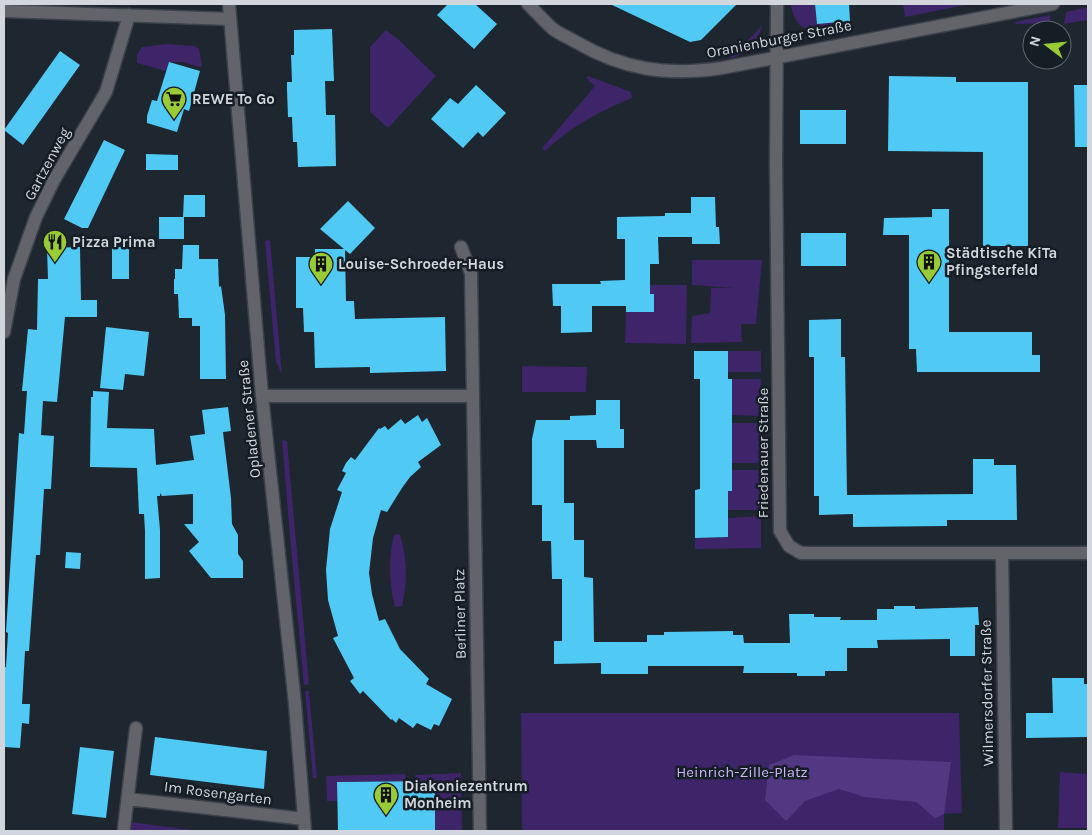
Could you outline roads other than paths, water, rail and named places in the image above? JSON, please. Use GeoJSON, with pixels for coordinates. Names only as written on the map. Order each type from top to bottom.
{"type":"FeatureCollection","features":[{"type":"Feature","properties":{"kind":"street","name":"Opladener Straße"},"geometry":{"type":"LineString","coordinates":[[229,4],[262,396],[295,704],[305,825]]}},
{"type":"Feature","properties":{"kind":"street","name":"Oranienburger Straße"},"geometry":{"type":"LineString","coordinates":[[528,4],[553,29],[595,53],[621,63],[655,71],[688,72],[722,68],[1052,4]]}},
{"type":"Feature","properties":{"kind":"street","name":"Friedenauer Straße"},"geometry":{"type":"LineString","coordinates":[[777,4],[776,163],[780,531],[789,546],[801,553],[1088,553]]}},
{"type":"Feature","properties":{"kind":"street"},"geometry":{"type":"LineString","coordinates":[[4,11],[230,19]]}},
{"type":"Feature","properties":{"kind":"street","name":"Gartzenweg"},"geometry":{"type":"LineString","coordinates":[[4,332],[14,279],[36,217],[54,180],[106,92],[129,15]]}},
{"type":"Feature","properties":{"kind":"street","name":"Berliner Platz"},"geometry":{"type":"LineString","coordinates":[[461,248],[471,273],[480,831]]}},
{"type":"Feature","properties":{"kind":"street"},"geometry":{"type":"LineString","coordinates":[[262,396],[472,396]]}},
{"type":"Feature","properties":{"kind":"street","name":"Wilmersdorfer Straße"},"geometry":{"type":"LineString","coordinates":[[1002,553],[1006,831]]}},
{"type":"Feature","properties":{"kind":"street"},"geometry":{"type":"LineString","coordinates":[[124,828],[136,728]]}},
{"type":"Feature","properties":{"kind":"street","name":"Im Rosengarten"},"geometry":{"type":"LineString","coordinates":[[128,799],[305,825]]}},
{"type":"Feature","properties":{"kind":"place","name":"REWE To Go"},"geometry":{"type":"Point","coordinates":[174,120]}},
{"type":"Feature","properties":{"kind":"place","name":"Pizza Prima"},"geometry":{"type":"Point","coordinates":[55,263]}},
{"type":"Feature","properties":{"kind":"place","name":"Städtische KiTa Pfingsterfeld"},"geometry":{"type":"Point","coordinates":[929,283]}},
{"type":"Feature","properties":{"kind":"place","name":"Louise-Schroeder-Haus"},"geometry":{"type":"Point","coordinates":[321,285]}},
{"type":"Feature","properties":{"kind":"place","name":"Diakoniezentrum Monheim"},"geometry":{"type":"Point","coordinates":[386,816]}},
{"type":"Feature","properties":{"kind":"park label","name":"Heinrich-Zille-Platz"},"geometry":{"type":"Point","coordinates":[742,772]}}]}
